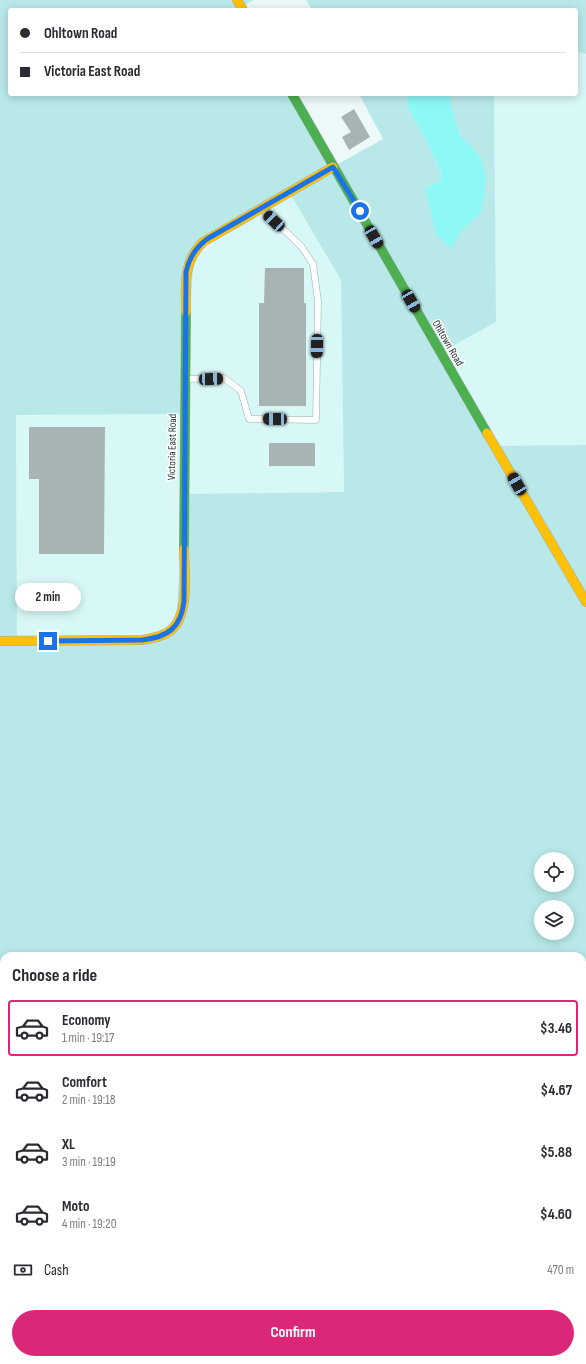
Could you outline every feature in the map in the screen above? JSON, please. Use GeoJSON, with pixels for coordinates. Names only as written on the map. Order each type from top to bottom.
{"type":"FeatureCollection","features":[{"type":"Feature","properties":{"kind":"street","name":"Ohltown Road"},"geometry":{"type":"LineString","coordinates":[[293,96],[586,602]]}},
{"type":"Feature","properties":{"kind":"street","name":"Victoria East Road"},"geometry":{"type":"LineString","coordinates":[[0,641],[142,640],[162,636],[176,625],[184,601],[186,272],[188,261],[194,252],[204,242],[333,167]]}},
{"type":"Feature","properties":{"kind":"lane"},"geometry":{"type":"LineString","coordinates":[[185,379],[224,378],[241,391],[249,418],[316,420],[318,301],[313,264],[301,246],[266,213],[262,207]]}},
{"type":"Feature","properties":{"kind":"shaded area"},"geometry":{"type":"Polygon","coordinates":[[[0,0],[254,0],[241,7],[242,8],[8,8],[8,96],[293,96],[333,167],[383,139],[360,96],[408,96],[408,108],[427,142],[441,173],[440,181],[425,188],[461,231],[481,213],[481,157],[460,135],[449,103],[450,96],[494,96],[496,322],[440,353],[494,446],[586,445],[586,952],[0,952],[0,0]],[[289,192],[194,252],[184,414],[16,415],[17,641],[142,640],[176,625],[184,494],[344,492],[341,280],[289,192]]]}},
{"type":"Feature","properties":{"kind":"shaded area"},"geometry":{"type":"Polygon","coordinates":[[[306,0],[586,0],[586,54],[578,52],[578,8],[311,8],[306,0]]]}},
{"type":"Feature","properties":{"kind":"shaded area"},"geometry":{"type":"Polygon","coordinates":[[[578,52],[586,54],[586,445],[494,446],[440,353],[496,322],[494,96],[578,96],[578,52]]]}},
{"type":"Feature","properties":{"kind":"shaded area"},"geometry":{"type":"Polygon","coordinates":[[[289,192],[341,280],[344,492],[184,494],[184,601],[170,631],[17,641],[16,415],[184,414],[189,261],[289,192]]]}},
{"type":"Feature","properties":{"kind":"water"},"geometry":{"type":"Polygon","coordinates":[[[408,96],[450,96],[450,103],[460,135],[481,157],[486,179],[481,213],[461,231],[451,248],[436,234],[425,188],[440,181],[441,173],[427,142],[408,108],[408,96]]]}},
{"type":"Feature","properties":{"kind":"building"},"geometry":{"type":"Polygon","coordinates":[[[354,109],[370,137],[349,150],[342,137],[351,132],[341,117],[354,109]]]}},
{"type":"Feature","properties":{"kind":"building"},"geometry":{"type":"Polygon","coordinates":[[[265,268],[304,268],[304,303],[306,303],[306,406],[259,406],[259,303],[264,303],[265,268]]]}},
{"type":"Feature","properties":{"kind":"building"},"geometry":{"type":"Polygon","coordinates":[[[29,427],[105,427],[104,554],[39,554],[39,479],[29,479],[29,427]]]}},
{"type":"Feature","properties":{"kind":"building"},"geometry":{"type":"Polygon","coordinates":[[[269,443],[315,443],[315,466],[269,466],[269,443]]]}},
{"type":"Feature","properties":{"kind":"traffic: fast"},"geometry":{"type":"LineString","coordinates":[[293,96],[487,433]]}},
{"type":"Feature","properties":{"kind":"traffic: fast"},"geometry":{"type":"LineString","coordinates":[[184,549],[186,312]]}},
{"type":"Feature","properties":{"kind":"traffic: slow"},"geometry":{"type":"LineString","coordinates":[[237,0],[242,8]]}},
{"type":"Feature","properties":{"kind":"traffic: slow"},"geometry":{"type":"LineString","coordinates":[[186,312],[186,284],[188,267],[191,258],[203,242],[333,167]]}},
{"type":"Feature","properties":{"kind":"traffic: slow"},"geometry":{"type":"LineString","coordinates":[[487,433],[586,602]]}},
{"type":"Feature","properties":{"kind":"traffic: slow"},"geometry":{"type":"LineString","coordinates":[[0,641],[142,640],[164,634],[171,630],[177,623],[181,614],[185,592],[184,549]]}},
{"type":"Feature","properties":{"kind":"route"},"geometry":{"type":"LineString","coordinates":[[48,641],[155,639],[170,631],[176,625],[180,616],[184,601],[186,272],[188,261],[194,252],[200,244],[207,239],[318,174],[333,167],[360,211]]}}]}
